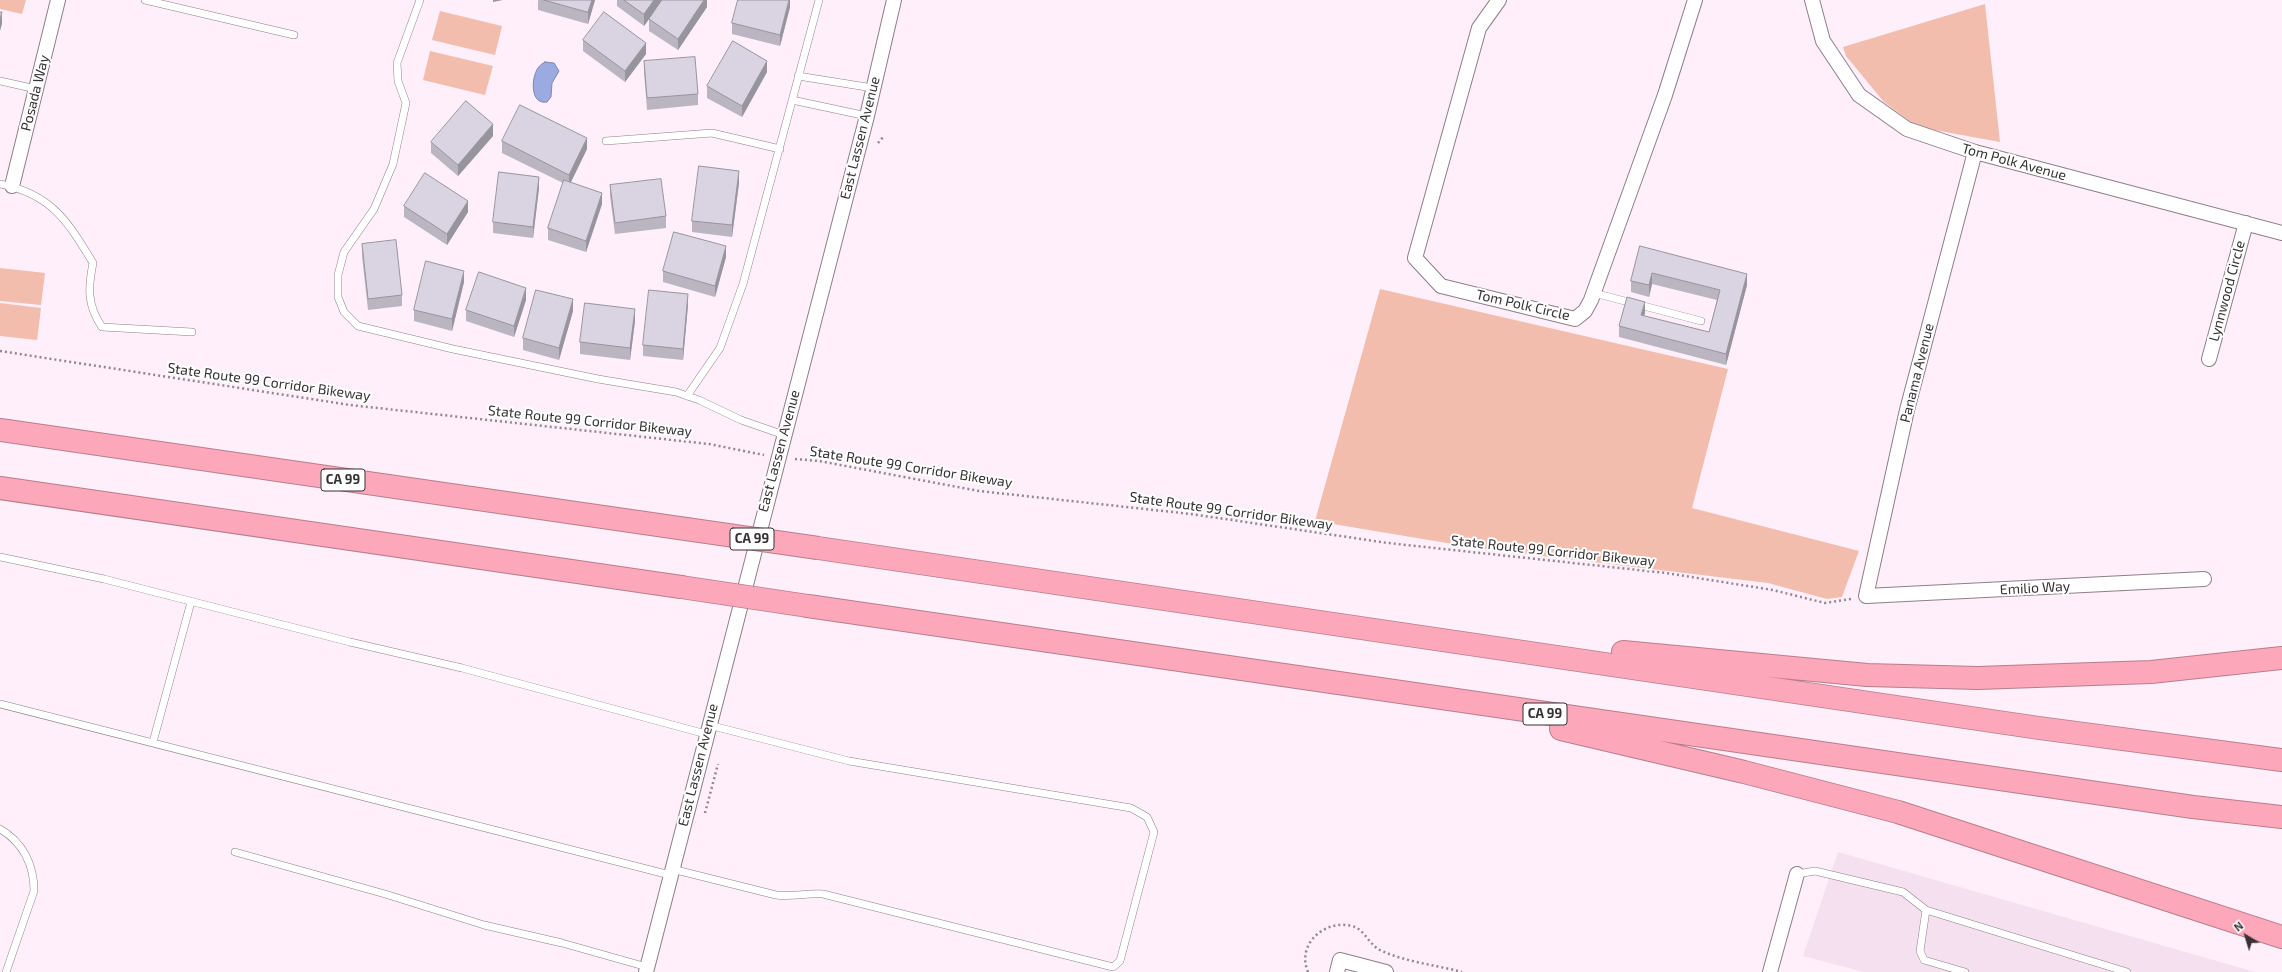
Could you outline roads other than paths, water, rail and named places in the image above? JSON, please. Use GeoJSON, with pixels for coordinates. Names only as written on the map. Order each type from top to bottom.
{"type":"FeatureCollection","features":[{"type":"Feature","properties":{"kind":"highway","name":"CA 99"},"geometry":{"type":"LineString","coordinates":[[0,430],[1585,660],[2039,728],[2282,760]]}},
{"type":"Feature","properties":{"kind":"highway","name":"CA 99"},"geometry":{"type":"LineString","coordinates":[[0,488],[1474,704],[2177,805],[2282,818]]}},
{"type":"Feature","properties":{"kind":"highway"},"geometry":{"type":"LineString","coordinates":[[1585,660],[1610,650],[1867,675],[1978,678],[2150,672],[2282,658]]}},
{"type":"Feature","properties":{"kind":"highway"},"geometry":{"type":"LineString","coordinates":[[1474,704],[1556,728],[1787,783],[1898,812],[2282,937]]}},
{"type":"Feature","properties":{"kind":"street","name":"Posada Way"},"geometry":{"type":"LineString","coordinates":[[6,185],[36,89],[58,0]]}},
{"type":"Feature","properties":{"kind":"street","name":"East Lassen Avenue"},"geometry":{"type":"LineString","coordinates":[[646,970],[777,458],[867,116],[894,0]]}},
{"type":"Feature","properties":{"kind":"street","name":"Tom Polk Circle"},"geometry":{"type":"LineString","coordinates":[[1499,0],[1479,28],[1415,258],[1441,286],[1575,319],[1585,311],[1594,293],[1665,95],[1695,0]]}},
{"type":"Feature","properties":{"kind":"street","name":"Tom Polk Avenue"},"geometry":{"type":"LineString","coordinates":[[1812,0],[1823,41],[1859,96],[1907,129],[1975,152],[2282,233]]}},
{"type":"Feature","properties":{"kind":"street","name":"Panama Avenue"},"geometry":{"type":"LineString","coordinates":[[1866,596],[1906,410],[1975,152]]}},
{"type":"Feature","properties":{"kind":"street","name":"Lynnwood Circle"},"geometry":{"type":"LineString","coordinates":[[2209,359],[2246,223]]}},
{"type":"Feature","properties":{"kind":"street","name":"Emilio Way"},"geometry":{"type":"LineString","coordinates":[[1866,596],[2204,579]]}},
{"type":"Feature","properties":{"kind":"street"},"geometry":{"type":"LineString","coordinates":[[1770,972],[1797,874]]}},
{"type":"Feature","properties":{"kind":"street"},"geometry":{"type":"LineString","coordinates":[[1337,972],[1340,960],[1386,972]]}},
{"type":"Feature","properties":{"kind":"lane"},"geometry":{"type":"LineString","coordinates":[[145,0],[294,35]]}},
{"type":"Feature","properties":{"kind":"lane"},"geometry":{"type":"LineString","coordinates":[[420,0],[397,63],[398,81],[406,103],[393,164],[374,209],[344,252],[338,275],[338,297],[344,312],[358,326],[453,349],[687,396],[741,420],[784,435]]}},
{"type":"Feature","properties":{"kind":"lane"},"geometry":{"type":"LineString","coordinates":[[687,396],[720,348],[743,284],[819,0]]}},
{"type":"Feature","properties":{"kind":"lane"},"geometry":{"type":"LineString","coordinates":[[798,76],[873,88]]}},
{"type":"Feature","properties":{"kind":"lane"},"geometry":{"type":"LineString","coordinates":[[0,81],[36,89]]}},
{"type":"Feature","properties":{"kind":"lane"},"geometry":{"type":"LineString","coordinates":[[792,100],[867,116]]}},
{"type":"Feature","properties":{"kind":"lane"},"geometry":{"type":"LineString","coordinates":[[606,141],[712,133],[780,149]]}},
{"type":"Feature","properties":{"kind":"lane"},"geometry":{"type":"LineString","coordinates":[[6,185],[53,206],[72,228],[93,263],[89,286],[93,313],[102,327],[192,332]]}},
{"type":"Feature","properties":{"kind":"lane"},"geometry":{"type":"LineString","coordinates":[[1594,293],[1701,321]]}},
{"type":"Feature","properties":{"kind":"lane"},"geometry":{"type":"LineString","coordinates":[[0,557],[104,579],[707,730],[849,761],[1130,808],[1147,818],[1154,832],[1120,961],[1113,967],[823,894],[812,893],[787,896],[776,895],[671,872],[0,704]]}},
{"type":"Feature","properties":{"kind":"lane"},"geometry":{"type":"LineString","coordinates":[[153,742],[191,602]]}},
{"type":"Feature","properties":{"kind":"lane"},"geometry":{"type":"LineString","coordinates":[[0,828],[10,835],[24,852],[34,880],[34,891],[6,972]]}},
{"type":"Feature","properties":{"kind":"lane"},"geometry":{"type":"LineString","coordinates":[[235,852],[384,894],[484,925],[562,943],[646,970]]}},
{"type":"Feature","properties":{"kind":"lane"},"geometry":{"type":"LineString","coordinates":[[1797,874],[1815,871],[1903,892],[1926,910],[2127,972]]}},
{"type":"Feature","properties":{"kind":"lane"},"geometry":{"type":"LineString","coordinates":[[1926,910],[1920,951],[1924,960],[1965,972]]}},
{"type":"Feature","properties":{"kind":"water"},"geometry":{"type":"Polygon","coordinates":[[[545,62],[554,63],[559,71],[552,83],[551,97],[547,102],[541,102],[535,95],[533,84],[539,66],[545,62]]]}}]}
